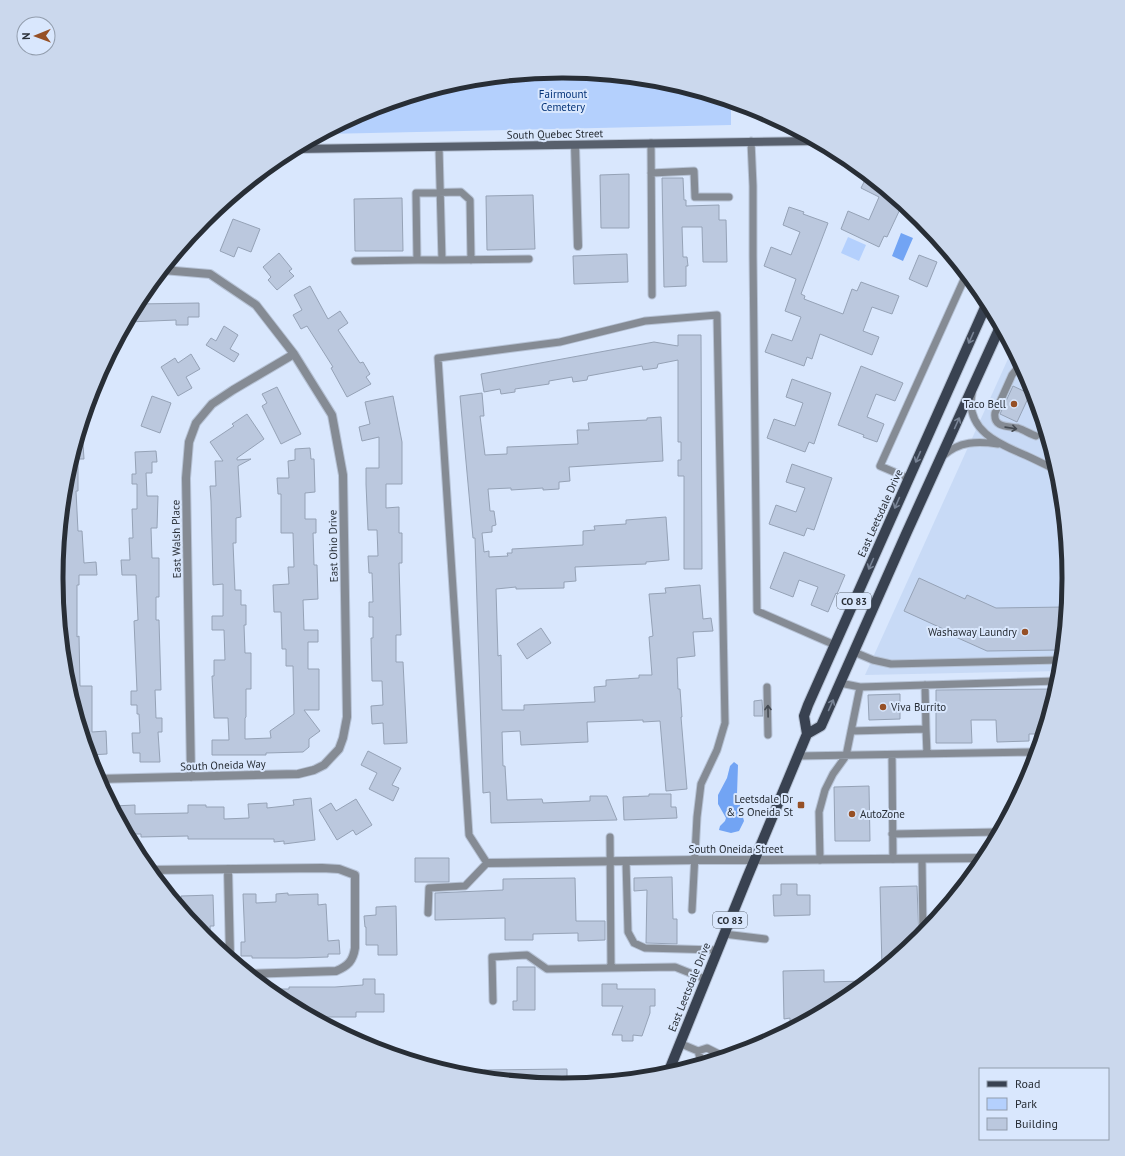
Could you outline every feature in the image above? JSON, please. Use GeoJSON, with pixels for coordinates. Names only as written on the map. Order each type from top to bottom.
{"type":"FeatureCollection","features":[{"type":"Feature","properties":{"kind":"main road","name":"South Quebec Street"},"geometry":{"type":"LineString","coordinates":[[307,149],[804,141]]}},
{"type":"Feature","properties":{"kind":"main road","name":"East Leetsdale Drive"},"geometry":{"type":"LineString","coordinates":[[671,1065],[807,734],[804,716],[908,478],[984,310]]}},
{"type":"Feature","properties":{"kind":"main road","name":"CO 83"},"geometry":{"type":"LineString","coordinates":[[807,734],[821,726],[997,333]]}},
{"type":"Feature","properties":{"kind":"street"},"geometry":{"type":"LineString","coordinates":[[575,144],[578,246]]}},
{"type":"Feature","properties":{"kind":"street","name":"East Ohio Drive"},"geometry":{"type":"LineString","coordinates":[[169,271],[210,274],[256,305],[294,354],[332,414],[343,475],[347,717],[343,738],[339,749]]}},
{"type":"Feature","properties":{"kind":"street","name":"East Walsh Place"},"geometry":{"type":"LineString","coordinates":[[191,777],[186,478],[189,442],[196,423],[212,404],[294,354]]}},
{"type":"Feature","properties":{"kind":"street","name":"South Oneida Way"},"geometry":{"type":"LineString","coordinates":[[106,779],[298,774],[314,770],[324,765],[339,749]]}},
{"type":"Feature","properties":{"kind":"street","name":"South Oneida Street"},"geometry":{"type":"LineString","coordinates":[[487,863],[976,858]]}},
{"type":"Feature","properties":{"kind":"street"},"geometry":{"type":"LineString","coordinates":[[157,870],[322,868],[339,869],[355,875],[355,948],[354,956],[349,964],[336,971],[258,974]]}},
{"type":"Feature","properties":{"kind":"street"},"geometry":{"type":"LineString","coordinates":[[228,869],[230,951]]}},
{"type":"Feature","properties":{"kind":"lane"},"geometry":{"type":"LineString","coordinates":[[751,141],[754,186],[753,256],[757,611],[835,645]]}},
{"type":"Feature","properties":{"kind":"lane"},"geometry":{"type":"LineString","coordinates":[[651,143],[652,295]]}},
{"type":"Feature","properties":{"kind":"lane"},"geometry":{"type":"LineString","coordinates":[[439,147],[442,260]]}},
{"type":"Feature","properties":{"kind":"lane"},"geometry":{"type":"LineString","coordinates":[[651,173],[694,171],[695,197],[729,197]]}},
{"type":"Feature","properties":{"kind":"lane"},"geometry":{"type":"LineString","coordinates":[[417,260],[416,193],[462,192],[470,200],[471,260]]}},
{"type":"Feature","properties":{"kind":"lane"},"geometry":{"type":"LineString","coordinates":[[355,261],[529,259]]}},
{"type":"Feature","properties":{"kind":"lane"},"geometry":{"type":"LineString","coordinates":[[908,478],[880,466],[964,280]]}},
{"type":"Feature","properties":{"kind":"lane"},"geometry":{"type":"LineString","coordinates":[[428,913],[429,888],[465,886],[487,863],[469,835],[438,358],[560,342],[645,321],[717,315],[724,722],[717,750],[701,784],[696,817],[692,910]]}},
{"type":"Feature","properties":{"kind":"lane"},"geometry":{"type":"LineString","coordinates":[[1016,370],[995,413],[995,418],[1001,425],[1018,428],[1036,436]]}},
{"type":"Feature","properties":{"kind":"lane"},"geometry":{"type":"LineString","coordinates":[[974,386],[971,402],[974,417],[982,430],[998,444],[1049,467]]}},
{"type":"Feature","properties":{"kind":"lane"},"geometry":{"type":"LineString","coordinates":[[940,459],[954,448],[966,443],[980,442],[998,444]]}},
{"type":"Feature","properties":{"kind":"lane"},"geometry":{"type":"LineString","coordinates":[[854,652],[880,662],[891,664],[1055,660]]}},
{"type":"Feature","properties":{"kind":"lane"},"geometry":{"type":"LineString","coordinates":[[840,684],[860,687],[1051,681]]}},
{"type":"Feature","properties":{"kind":"lane"},"geometry":{"type":"LineString","coordinates":[[925,685],[927,754]]}},
{"type":"Feature","properties":{"kind":"lane"},"geometry":{"type":"LineString","coordinates":[[767,687],[768,735]]}},
{"type":"Feature","properties":{"kind":"lane"},"geometry":{"type":"LineString","coordinates":[[820,860],[819,812],[825,790],[833,774],[846,756],[860,687]]}},
{"type":"Feature","properties":{"kind":"lane"},"geometry":{"type":"LineString","coordinates":[[851,732],[926,729]]}},
{"type":"Feature","properties":{"kind":"lane"},"geometry":{"type":"LineString","coordinates":[[798,756],[1030,752]]}},
{"type":"Feature","properties":{"kind":"lane"},"geometry":{"type":"LineString","coordinates":[[892,755],[893,859]]}},
{"type":"Feature","properties":{"kind":"lane"},"geometry":{"type":"LineString","coordinates":[[892,834],[993,832]]}},
{"type":"Feature","properties":{"kind":"lane"},"geometry":{"type":"LineString","coordinates":[[610,837],[612,968]]}},
{"type":"Feature","properties":{"kind":"lane"},"geometry":{"type":"LineString","coordinates":[[922,859],[923,924]]}},
{"type":"Feature","properties":{"kind":"lane"},"geometry":{"type":"LineString","coordinates":[[626,861],[628,932],[634,943],[645,948],[717,950]]}},
{"type":"Feature","properties":{"kind":"lane"},"geometry":{"type":"LineString","coordinates":[[724,934],[765,939]]}},
{"type":"Feature","properties":{"kind":"lane"},"geometry":{"type":"LineString","coordinates":[[493,1002],[492,957],[527,955],[547,969],[675,967],[705,979]]}},
{"type":"Feature","properties":{"kind":"lane"},"geometry":{"type":"LineString","coordinates":[[679,1043],[698,1051],[706,1048],[716,1053]]}},
{"type":"Feature","properties":{"kind":"lane"},"geometry":{"type":"LineString","coordinates":[[698,1051],[700,1058]]}},
{"type":"Feature","properties":{"kind":"shaded area"},"geometry":{"type":"Polygon","coordinates":[[[1009,356],[1024,387],[1045,449],[1058,513],[1061,545],[1061,611],[1058,643],[1053,671],[865,675],[1009,356]]]}},
{"type":"Feature","properties":{"kind":"green space","name":"Fairmount Cemetery"},"geometry":{"type":"Polygon","coordinates":[[[562,78],[628,83],[660,88],[692,96],[731,108],[731,125],[335,134],[402,105],[465,88],[497,83],[562,78]]]}},
{"type":"Feature","properties":{"kind":"green space"},"geometry":{"type":"Polygon","coordinates":[[[848,237],[866,245],[859,261],[841,253],[848,237]]]}},
{"type":"Feature","properties":{"kind":"water"},"geometry":{"type":"Polygon","coordinates":[[[901,233],[913,238],[903,261],[892,256],[901,233]]]}},
{"type":"Feature","properties":{"kind":"water"},"geometry":{"type":"Polygon","coordinates":[[[734,762],[738,765],[737,794],[744,821],[739,831],[731,833],[719,830],[726,818],[718,804],[718,795],[727,778],[730,766],[734,762]]]}},
{"type":"Feature","properties":{"kind":"building"},"geometry":{"type":"Polygon","coordinates":[[[629,174],[629,228],[601,228],[600,175],[629,174]]]}},
{"type":"Feature","properties":{"kind":"building"},"geometry":{"type":"Polygon","coordinates":[[[662,178],[683,178],[684,200],[686,200],[686,206],[719,205],[719,220],[726,220],[727,262],[703,262],[702,227],[682,227],[683,257],[687,257],[688,266],[686,266],[686,286],[664,287],[662,178]]]}},
{"type":"Feature","properties":{"kind":"building"},"geometry":{"type":"Polygon","coordinates":[[[865,180],[900,210],[887,237],[884,236],[879,247],[841,229],[848,211],[869,220],[879,197],[861,188],[865,180]]]}},
{"type":"Feature","properties":{"kind":"building"},"geometry":{"type":"Polygon","coordinates":[[[533,195],[535,249],[487,250],[486,196],[533,195]]]}},
{"type":"Feature","properties":{"kind":"building"},"geometry":{"type":"Polygon","coordinates":[[[402,198],[403,251],[355,251],[354,199],[402,198]]]}},
{"type":"Feature","properties":{"kind":"building"},"geometry":{"type":"Polygon","coordinates":[[[789,207],[828,223],[801,294],[805,296],[804,299],[843,314],[852,289],[857,291],[861,282],[899,296],[892,314],[872,307],[863,331],[879,337],[872,355],[820,334],[812,359],[807,357],[804,366],[765,352],[772,334],[792,341],[801,317],[785,311],[796,279],[764,266],[771,247],[791,255],[800,232],[783,225],[789,207]]]}},
{"type":"Feature","properties":{"kind":"building"},"geometry":{"type":"Polygon","coordinates":[[[233,219],[260,229],[251,252],[238,247],[234,257],[220,251],[233,219]]]}},
{"type":"Feature","properties":{"kind":"building"},"geometry":{"type":"Polygon","coordinates":[[[279,253],[292,269],[289,271],[294,276],[277,290],[268,280],[271,277],[263,267],[279,253]]]}},
{"type":"Feature","properties":{"kind":"building"},"geometry":{"type":"Polygon","coordinates":[[[627,254],[628,282],[574,284],[573,256],[627,254]]]}},
{"type":"Feature","properties":{"kind":"building"},"geometry":{"type":"Polygon","coordinates":[[[919,255],[937,262],[927,287],[909,279],[919,255]]]}},
{"type":"Feature","properties":{"kind":"building"},"geometry":{"type":"Polygon","coordinates":[[[310,286],[328,319],[340,311],[348,323],[338,330],[360,363],[363,362],[370,374],[366,377],[371,384],[347,397],[331,368],[333,367],[307,326],[301,329],[293,315],[302,310],[294,295],[310,286]]]}},
{"type":"Feature","properties":{"kind":"building"},"geometry":{"type":"Polygon","coordinates":[[[199,303],[199,317],[188,317],[188,325],[176,325],[176,320],[134,322],[145,304],[199,303]]]}},
{"type":"Feature","properties":{"kind":"building"},"geometry":{"type":"Polygon","coordinates":[[[224,326],[238,335],[230,349],[239,354],[234,362],[206,345],[211,338],[216,341],[224,326]]]}},
{"type":"Feature","properties":{"kind":"building"},"geometry":{"type":"Polygon","coordinates":[[[678,335],[701,335],[702,569],[684,569],[684,476],[678,476],[678,460],[681,460],[681,442],[678,442],[678,360],[658,364],[657,368],[643,370],[642,366],[588,376],[587,380],[573,382],[572,377],[549,381],[549,384],[515,389],[515,392],[501,394],[500,389],[484,392],[481,374],[654,342],[678,346],[678,335]]]}},
{"type":"Feature","properties":{"kind":"building"},"geometry":{"type":"Polygon","coordinates":[[[191,354],[200,369],[186,377],[192,388],[178,396],[161,367],[175,358],[178,363],[191,354]]]}},
{"type":"Feature","properties":{"kind":"building"},"geometry":{"type":"Polygon","coordinates":[[[861,366],[903,383],[895,401],[876,394],[867,417],[884,424],[877,442],[863,437],[864,435],[838,425],[861,366]]]}},
{"type":"Feature","properties":{"kind":"building"},"geometry":{"type":"Polygon","coordinates":[[[792,379],[831,393],[814,444],[809,442],[805,452],[767,438],[774,419],[795,426],[803,403],[786,397],[792,379]]]}},
{"type":"Feature","properties":{"kind":"building"},"geometry":{"type":"Polygon","coordinates":[[[1013,386],[1026,392],[1028,398],[1017,422],[1000,414],[1013,386]]]}},
{"type":"Feature","properties":{"kind":"building"},"geometry":{"type":"Polygon","coordinates":[[[277,387],[301,434],[281,444],[262,406],[267,403],[262,394],[277,387]]]}},
{"type":"Feature","properties":{"kind":"building"},"geometry":{"type":"Polygon","coordinates":[[[482,393],[484,416],[480,416],[485,455],[507,454],[507,447],[578,444],[577,430],[589,430],[588,423],[647,420],[647,418],[661,417],[663,461],[569,467],[570,481],[559,482],[559,489],[488,489],[490,511],[494,511],[496,525],[492,526],[492,532],[482,533],[484,552],[489,551],[489,557],[508,556],[507,553],[512,553],[512,549],[583,545],[583,531],[595,530],[594,526],[626,524],[626,520],[666,517],[669,560],[646,562],[646,564],[575,567],[576,581],[564,582],[564,588],[516,589],[516,587],[496,589],[498,656],[501,655],[502,710],[524,710],[524,705],[595,702],[594,687],[606,686],[606,680],[639,678],[639,675],[652,675],[649,637],[653,636],[649,594],[666,593],[665,588],[700,585],[703,619],[711,618],[713,631],[693,632],[695,656],[677,658],[678,689],[680,689],[687,789],[666,791],[660,721],[643,722],[643,720],[587,722],[588,742],[521,745],[520,731],[502,732],[503,766],[505,766],[507,800],[542,799],[543,803],[590,801],[590,796],[607,796],[617,820],[491,823],[490,792],[483,793],[475,538],[473,538],[460,396],[482,393]]]}},
{"type":"Feature","properties":{"kind":"building"},"geometry":{"type":"Polygon","coordinates":[[[152,396],[171,403],[160,433],[141,426],[152,396]]]}},
{"type":"Feature","properties":{"kind":"building"},"geometry":{"type":"Polygon","coordinates":[[[393,396],[402,442],[402,484],[386,484],[386,508],[399,507],[399,533],[402,533],[402,563],[399,563],[401,635],[396,635],[396,662],[403,662],[407,743],[384,744],[383,723],[372,724],[371,706],[383,705],[382,681],[372,681],[371,638],[373,638],[373,617],[369,617],[369,602],[373,602],[372,573],[369,573],[368,556],[378,556],[377,530],[368,530],[366,484],[366,468],[379,468],[379,437],[362,441],[359,427],[370,424],[365,402],[393,396]]]}},
{"type":"Feature","properties":{"kind":"building"},"geometry":{"type":"Polygon","coordinates":[[[247,414],[264,439],[237,458],[237,460],[251,459],[238,466],[241,517],[236,518],[236,543],[233,543],[235,590],[241,590],[241,605],[246,605],[246,625],[244,625],[245,653],[251,653],[251,689],[246,689],[245,739],[271,738],[270,731],[294,714],[293,666],[286,666],[286,649],[282,649],[281,612],[274,612],[273,585],[289,584],[288,567],[294,567],[293,533],[281,533],[281,494],[278,494],[277,478],[289,478],[288,461],[295,460],[295,449],[310,448],[311,459],[314,459],[315,492],[305,493],[305,519],[316,519],[316,533],[313,533],[314,565],[317,565],[318,599],[303,600],[304,630],[318,630],[318,642],[308,642],[308,669],[319,669],[319,710],[304,710],[320,731],[309,739],[309,747],[303,752],[266,753],[266,755],[212,755],[212,740],[229,740],[228,718],[214,718],[212,676],[214,676],[214,660],[225,660],[224,630],[212,630],[212,616],[223,616],[223,584],[213,585],[210,486],[216,486],[215,461],[223,461],[210,442],[234,426],[232,424],[247,414]]]}},
{"type":"Feature","properties":{"kind":"building"},"geometry":{"type":"Polygon","coordinates":[[[83,440],[84,459],[78,459],[78,491],[76,491],[78,531],[82,531],[84,563],[96,562],[97,575],[79,575],[79,585],[77,585],[77,637],[79,636],[80,686],[92,686],[92,732],[106,731],[107,754],[96,755],[80,707],[67,643],[64,611],[64,545],[67,513],[73,481],[80,449],[83,440]]]}},
{"type":"Feature","properties":{"kind":"building"},"geometry":{"type":"Polygon","coordinates":[[[156,451],[157,462],[152,462],[152,473],[146,473],[147,496],[158,496],[157,528],[151,528],[152,558],[159,558],[159,597],[156,597],[156,620],[159,620],[161,690],[155,690],[156,718],[162,718],[162,732],[158,732],[160,762],[140,762],[140,753],[133,753],[132,733],[140,733],[139,714],[137,714],[137,705],[131,705],[131,691],[137,691],[134,621],[138,620],[136,575],[122,575],[121,560],[130,560],[129,538],[133,538],[132,509],[137,509],[137,484],[132,484],[132,474],[136,474],[135,452],[156,451]]]}},
{"type":"Feature","properties":{"kind":"building"},"geometry":{"type":"Polygon","coordinates":[[[792,464],[832,478],[814,530],[807,528],[804,536],[769,524],[776,505],[796,512],[805,488],[786,482],[792,464]]]}},
{"type":"Feature","properties":{"kind":"building"},"geometry":{"type":"Polygon","coordinates":[[[784,552],[845,575],[828,612],[811,605],[818,587],[799,580],[793,597],[770,588],[784,552]]]}},
{"type":"Feature","properties":{"kind":"building"},"geometry":{"type":"Polygon","coordinates":[[[919,578],[965,599],[967,595],[996,608],[1061,607],[1057,650],[987,651],[904,611],[919,578]]]}},
{"type":"Feature","properties":{"kind":"building"},"geometry":{"type":"Polygon","coordinates":[[[541,628],[551,643],[527,659],[517,644],[541,628]]]}},
{"type":"Feature","properties":{"kind":"building"},"geometry":{"type":"Polygon","coordinates":[[[1049,689],[1037,734],[1029,734],[1029,741],[997,742],[996,720],[971,720],[972,743],[936,743],[936,690],[1049,689]]]}},
{"type":"Feature","properties":{"kind":"building"},"geometry":{"type":"Polygon","coordinates":[[[900,694],[900,719],[869,720],[868,695],[900,694]]]}},
{"type":"Feature","properties":{"kind":"building"},"geometry":{"type":"Polygon","coordinates":[[[762,700],[763,716],[754,716],[754,701],[762,700]]]}},
{"type":"Feature","properties":{"kind":"building"},"geometry":{"type":"Polygon","coordinates":[[[368,751],[401,768],[392,785],[399,788],[393,801],[369,789],[377,773],[361,765],[368,751]]]}},
{"type":"Feature","properties":{"kind":"building","name":"AutoZone"},"geometry":{"type":"Polygon","coordinates":[[[869,786],[870,841],[835,841],[834,787],[869,786]]]}},
{"type":"Feature","properties":{"kind":"building"},"geometry":{"type":"Polygon","coordinates":[[[649,794],[671,794],[671,807],[676,807],[677,818],[624,820],[623,797],[649,796],[649,794]]]}},
{"type":"Feature","properties":{"kind":"building"},"geometry":{"type":"Polygon","coordinates":[[[311,798],[315,840],[284,844],[284,841],[274,842],[274,839],[188,839],[188,836],[141,837],[141,834],[134,834],[118,806],[135,805],[135,814],[188,813],[188,805],[224,807],[224,819],[249,818],[248,804],[267,803],[267,808],[294,805],[293,800],[311,798]]]}},
{"type":"Feature","properties":{"kind":"building"},"geometry":{"type":"Polygon","coordinates":[[[356,799],[372,825],[356,835],[353,830],[337,840],[319,810],[331,803],[336,811],[356,799]]]}},
{"type":"Feature","properties":{"kind":"building"},"geometry":{"type":"Polygon","coordinates":[[[415,858],[449,858],[449,882],[415,882],[415,858]]]}},
{"type":"Feature","properties":{"kind":"building"},"geometry":{"type":"Polygon","coordinates":[[[672,877],[673,919],[677,919],[677,944],[646,943],[647,890],[634,891],[634,878],[672,877]]]}},
{"type":"Feature","properties":{"kind":"building"},"geometry":{"type":"Polygon","coordinates":[[[575,878],[576,921],[605,921],[605,940],[578,941],[578,933],[533,934],[533,940],[505,940],[505,918],[435,920],[435,893],[503,890],[503,879],[575,878]]]}},
{"type":"Feature","properties":{"kind":"building"},"geometry":{"type":"Polygon","coordinates":[[[781,884],[797,884],[797,895],[810,895],[810,915],[774,916],[773,895],[781,895],[781,884]]]}},
{"type":"Feature","properties":{"kind":"building"},"geometry":{"type":"Polygon","coordinates":[[[917,886],[919,928],[882,962],[880,887],[917,886]]]}},
{"type":"Feature","properties":{"kind":"building"},"geometry":{"type":"Polygon","coordinates":[[[288,893],[288,895],[318,894],[318,905],[326,904],[328,941],[339,940],[340,954],[328,954],[328,957],[297,958],[252,958],[252,956],[241,956],[241,942],[245,942],[243,894],[256,894],[256,903],[276,902],[276,894],[288,893]]]}},
{"type":"Feature","properties":{"kind":"building"},"geometry":{"type":"Polygon","coordinates":[[[213,895],[214,926],[210,926],[210,932],[181,900],[181,896],[213,895]]]}},
{"type":"Feature","properties":{"kind":"building"},"geometry":{"type":"Polygon","coordinates":[[[396,906],[397,955],[378,955],[378,945],[366,945],[366,927],[364,916],[376,915],[376,907],[396,906]]]}},
{"type":"Feature","properties":{"kind":"building"},"geometry":{"type":"Polygon","coordinates":[[[517,967],[535,967],[535,1010],[513,1010],[513,1001],[517,1001],[517,967]]]}},
{"type":"Feature","properties":{"kind":"building"},"geometry":{"type":"Polygon","coordinates":[[[824,970],[824,982],[857,981],[812,1011],[790,1022],[790,1018],[784,1019],[783,971],[824,970]]]}},
{"type":"Feature","properties":{"kind":"building"},"geometry":{"type":"Polygon","coordinates":[[[363,979],[375,979],[375,994],[384,994],[384,1012],[356,1012],[356,1017],[325,1017],[279,989],[289,989],[289,987],[335,987],[363,985],[363,979]]]}},
{"type":"Feature","properties":{"kind":"building"},"geometry":{"type":"Polygon","coordinates":[[[602,984],[617,984],[617,989],[655,989],[655,1006],[650,1006],[650,1013],[642,1036],[633,1035],[633,1041],[622,1041],[622,1035],[612,1035],[623,1006],[602,1006],[602,984]]]}},
{"type":"Feature","properties":{"kind":"building"},"geometry":{"type":"Polygon","coordinates":[[[567,1069],[567,1078],[497,1073],[484,1070],[567,1069]]]}},
{"type":"Feature","properties":{"kind":"place","name":"Taco Bell"},"geometry":{"type":"Point","coordinates":[1014,404]}},
{"type":"Feature","properties":{"kind":"place","name":"Washaway Laundry"},"geometry":{"type":"Point","coordinates":[1025,632]}},
{"type":"Feature","properties":{"kind":"place","name":"Viva Burrito"},"geometry":{"type":"Point","coordinates":[883,707]}},
{"type":"Feature","properties":{"kind":"place","name":"Leetsdale Dr & S Oneida St"},"geometry":{"type":"Point","coordinates":[801,805]}},
{"type":"Feature","properties":{"kind":"place","name":"AutoZone"},"geometry":{"type":"Point","coordinates":[852,814]}}]}
